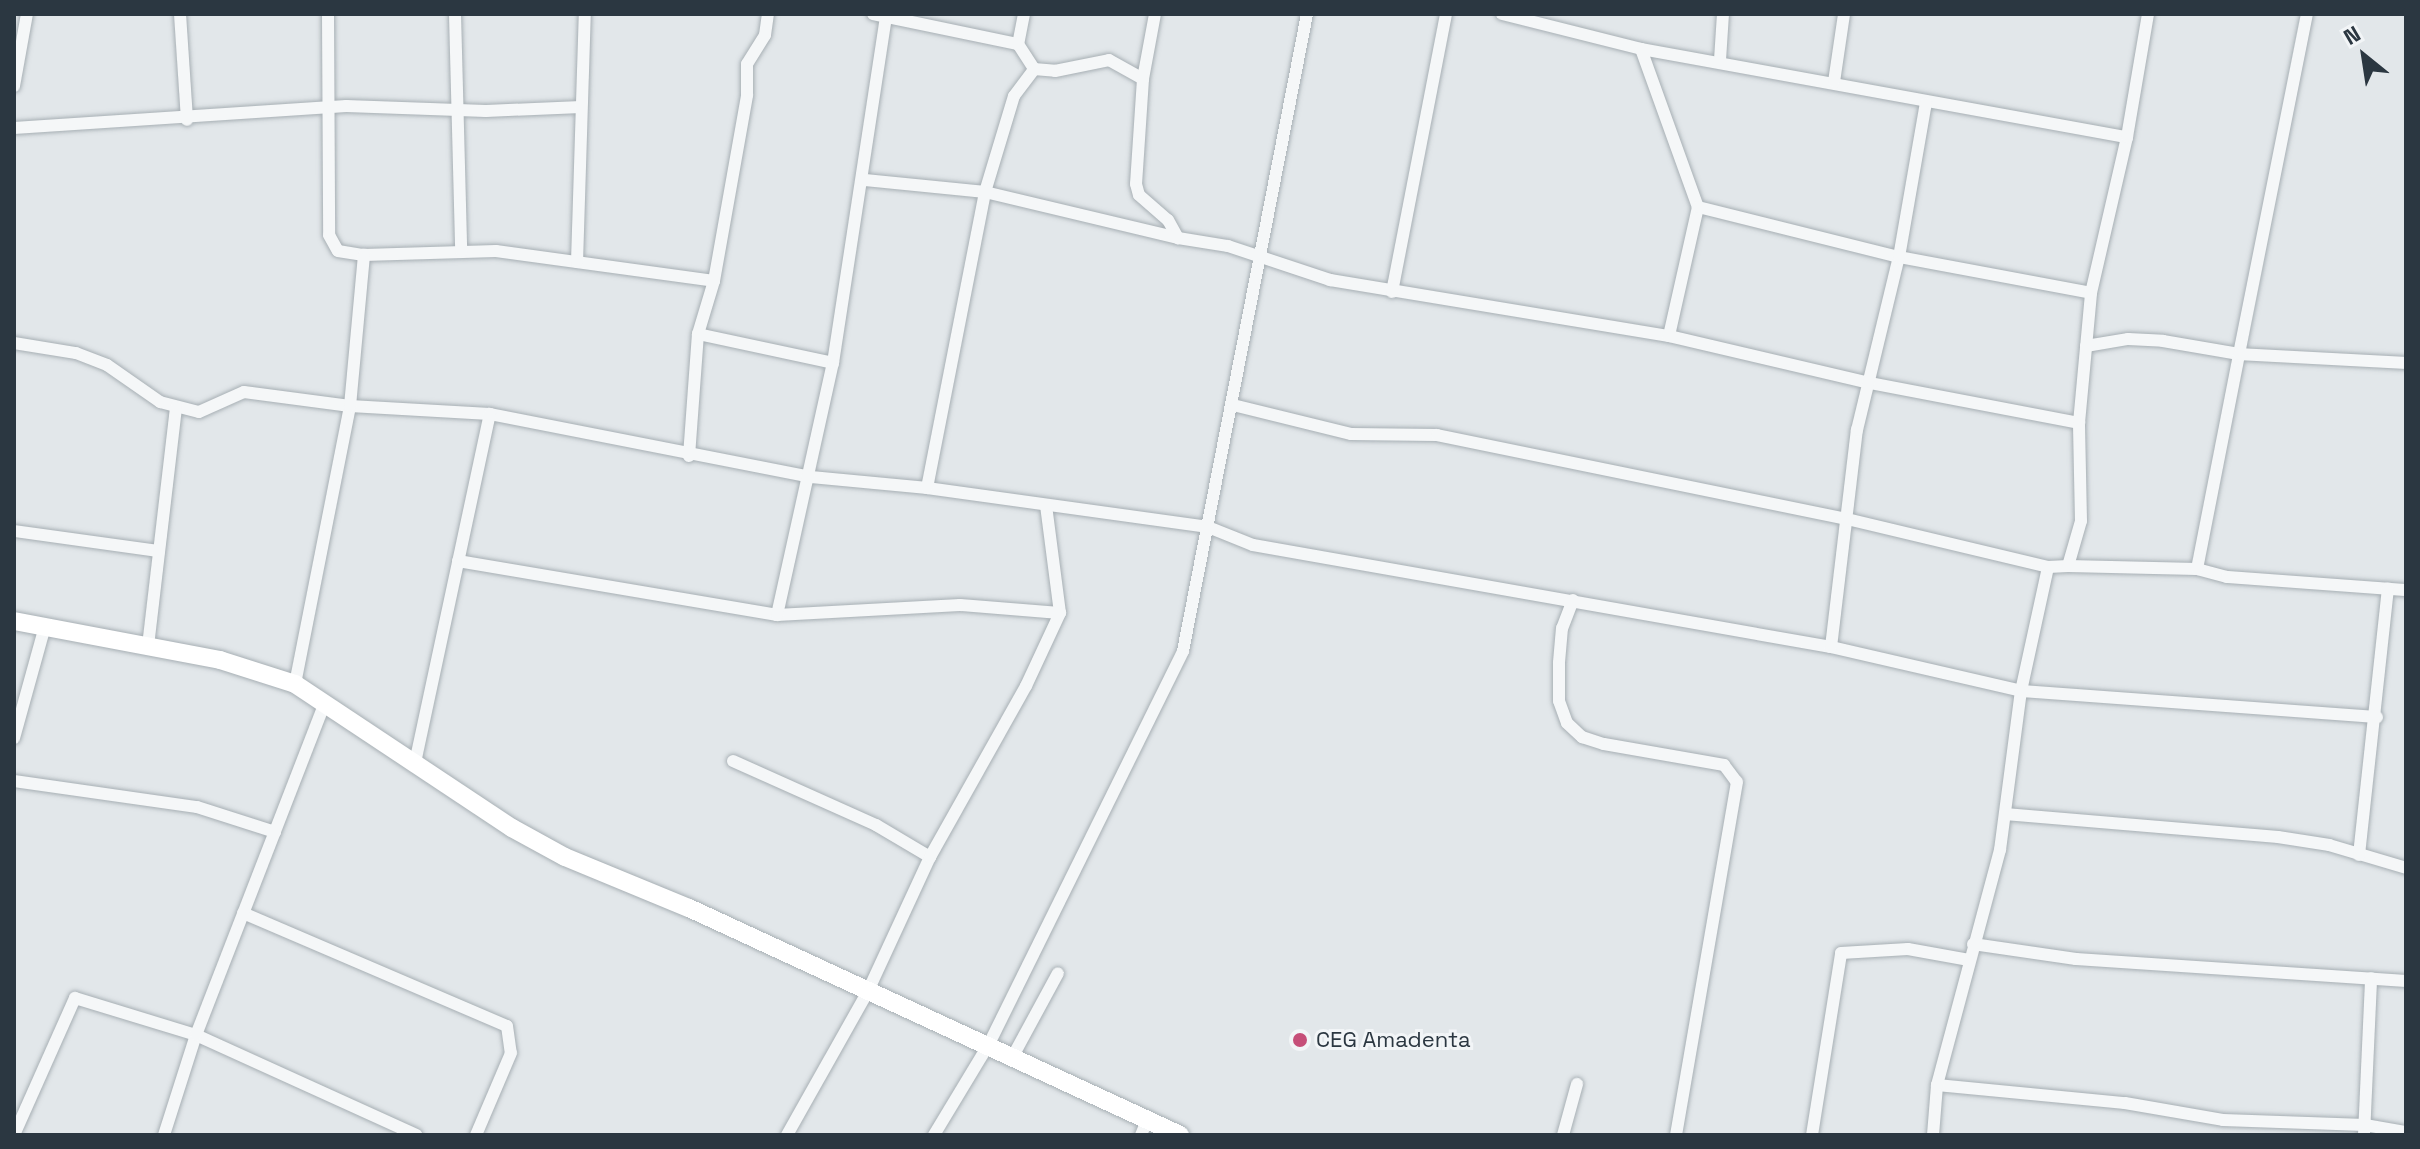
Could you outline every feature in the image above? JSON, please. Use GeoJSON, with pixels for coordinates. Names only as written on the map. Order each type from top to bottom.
{"type":"FeatureCollection","features":[{"type":"Feature","properties":{"kind":"street"},"geometry":{"type":"LineString","coordinates":[[14,86],[27,14]]}},
{"type":"Feature","properties":{"kind":"street"},"geometry":{"type":"LineString","coordinates":[[180,14],[187,120]]}},
{"type":"Feature","properties":{"kind":"street"},"geometry":{"type":"LineString","coordinates":[[328,14],[329,235],[338,251],[364,255],[461,251],[577,262],[714,281]]}},
{"type":"Feature","properties":{"kind":"street"},"geometry":{"type":"LineString","coordinates":[[455,14],[461,251]]}},
{"type":"Feature","properties":{"kind":"street"},"geometry":{"type":"LineString","coordinates":[[577,262],[585,14]]}},
{"type":"Feature","properties":{"kind":"street"},"geometry":{"type":"LineString","coordinates":[[689,456],[698,334],[714,281],[747,95],[747,64],[765,35],[768,14]]}},
{"type":"Feature","properties":{"kind":"street"},"geometry":{"type":"LineString","coordinates":[[1024,14],[1018,44],[1034,69]]}},
{"type":"Feature","properties":{"kind":"street"},"geometry":{"type":"LineString","coordinates":[[1155,14],[1143,79],[1136,184],[1139,195],[1168,220],[1178,238]]}},
{"type":"Feature","properties":{"kind":"street"},"geometry":{"type":"LineString","coordinates":[[934,1135],[989,1044],[1183,651],[1307,14]]}},
{"type":"Feature","properties":{"kind":"street"},"geometry":{"type":"LineString","coordinates":[[1392,292],[1446,14]]}},
{"type":"Feature","properties":{"kind":"street"},"geometry":{"type":"LineString","coordinates":[[1502,14],[1641,49],[1720,60],[1926,103],[2127,137]]}},
{"type":"Feature","properties":{"kind":"street"},"geometry":{"type":"LineString","coordinates":[[1720,60],[1723,14]]}},
{"type":"Feature","properties":{"kind":"street"},"geometry":{"type":"LineString","coordinates":[[1834,82],[1844,14]]}},
{"type":"Feature","properties":{"kind":"street"},"geometry":{"type":"LineString","coordinates":[[2068,566],[2081,521],[2079,423],[2091,293],[2127,137],[2148,14]]}},
{"type":"Feature","properties":{"kind":"street"},"geometry":{"type":"LineString","coordinates":[[2197,569],[2307,14]]}},
{"type":"Feature","properties":{"kind":"street"},"geometry":{"type":"LineString","coordinates":[[777,615],[811,477],[865,180],[867,130],[880,16],[1018,44]]}},
{"type":"Feature","properties":{"kind":"street"},"geometry":{"type":"LineString","coordinates":[[1641,49],[1698,207],[1669,336]]}},
{"type":"Feature","properties":{"kind":"street"},"geometry":{"type":"LineString","coordinates":[[1034,69],[1055,71],[1109,60],[1143,79]]}},
{"type":"Feature","properties":{"kind":"street"},"geometry":{"type":"LineString","coordinates":[[927,488],[985,192],[1014,96],[1034,69]]}},
{"type":"Feature","properties":{"kind":"street"},"geometry":{"type":"LineString","coordinates":[[1831,647],[1857,430],[1899,257],[1926,103]]}},
{"type":"Feature","properties":{"kind":"street"},"geometry":{"type":"LineString","coordinates":[[14,128],[187,120],[328,108],[456,110],[581,107]]}},
{"type":"Feature","properties":{"kind":"street"},"geometry":{"type":"LineString","coordinates":[[865,180],[985,192],[1178,238],[1228,246],[1307,274],[1392,292],[1669,336],[1870,383],[2079,423]]}},
{"type":"Feature","properties":{"kind":"street"},"geometry":{"type":"LineString","coordinates":[[1698,207],[1899,257],[2091,293]]}},
{"type":"Feature","properties":{"kind":"street"},"geometry":{"type":"LineString","coordinates":[[295,684],[350,406],[364,255]]}},
{"type":"Feature","properties":{"kind":"street"},"geometry":{"type":"LineString","coordinates":[[698,334],[833,363]]}},
{"type":"Feature","properties":{"kind":"street"},"geometry":{"type":"LineString","coordinates":[[2086,346],[2151,340],[2239,354],[2405,363],[2406,347]]}},
{"type":"Feature","properties":{"kind":"street"},"geometry":{"type":"LineString","coordinates":[[14,343],[43,344],[107,365],[176,408],[199,412],[244,392],[350,406],[490,414],[689,456],[811,477],[927,488],[1208,527],[1253,545],[1831,647],[2021,691],[2377,717]]}},
{"type":"Feature","properties":{"kind":"street"},"geometry":{"type":"LineString","coordinates":[[1233,405],[1351,434],[1437,435],[1847,519],[2048,567],[2197,569],[2227,577],[2406,590]]}},
{"type":"Feature","properties":{"kind":"street"},"geometry":{"type":"LineString","coordinates":[[148,646],[176,408]]}},
{"type":"Feature","properties":{"kind":"street"},"geometry":{"type":"LineString","coordinates":[[415,763],[490,414]]}},
{"type":"Feature","properties":{"kind":"street"},"geometry":{"type":"LineString","coordinates":[[787,1135],[868,991],[930,857],[1026,686],[1060,613],[1046,505]]}},
{"type":"Feature","properties":{"kind":"street"},"geometry":{"type":"LineString","coordinates":[[14,531],[158,551]]}},
{"type":"Feature","properties":{"kind":"street"},"geometry":{"type":"LineString","coordinates":[[458,561],[777,615],[960,605],[1060,613]]}},
{"type":"Feature","properties":{"kind":"street"},"geometry":{"type":"LineString","coordinates":[[1933,1135],[1937,1085],[1957,1024],[1969,960],[2005,814],[2021,691],[2048,567]]}},
{"type":"Feature","properties":{"kind":"street"},"geometry":{"type":"LineString","coordinates":[[2359,855],[2377,717],[2388,589]]}},
{"type":"Feature","properties":{"kind":"street"},"geometry":{"type":"LineString","coordinates":[[1573,600],[1562,628],[1559,663],[1559,701],[1567,723],[1582,737],[1604,744],[1724,765],[1737,782],[1676,1135]]}},
{"type":"Feature","properties":{"kind":"street"},"geometry":{"type":"LineString","coordinates":[[14,621],[220,660],[295,684],[565,857],[989,1044],[1144,1128],[1180,1135]]}},
{"type":"Feature","properties":{"kind":"street"},"geometry":{"type":"LineString","coordinates":[[14,738],[45,626]]}},
{"type":"Feature","properties":{"kind":"street"},"geometry":{"type":"LineString","coordinates":[[164,1135],[196,1035],[325,703]]}},
{"type":"Feature","properties":{"kind":"street"},"geometry":{"type":"LineString","coordinates":[[733,761],[876,825],[930,857]]}},
{"type":"Feature","properties":{"kind":"street"},"geometry":{"type":"LineString","coordinates":[[14,781],[197,807],[275,832]]}},
{"type":"Feature","properties":{"kind":"street"},"geometry":{"type":"LineString","coordinates":[[2005,814],[2278,837],[2406,868]]}},
{"type":"Feature","properties":{"kind":"street"},"geometry":{"type":"LineString","coordinates":[[243,913],[507,1026],[511,1053],[476,1135]]}},
{"type":"Feature","properties":{"kind":"street"},"geometry":{"type":"LineString","coordinates":[[1973,944],[2091,960],[2406,981]]}},
{"type":"Feature","properties":{"kind":"street"},"geometry":{"type":"LineString","coordinates":[[1812,1135],[1841,953],[1908,949],[1969,960]]}},
{"type":"Feature","properties":{"kind":"street"},"geometry":{"type":"LineString","coordinates":[[1013,1056],[1058,973]]}},
{"type":"Feature","properties":{"kind":"street"},"geometry":{"type":"LineString","coordinates":[[2365,1130],[2371,978]]}},
{"type":"Feature","properties":{"kind":"street"},"geometry":{"type":"LineString","coordinates":[[14,1135],[17,1119],[75,998],[196,1035],[416,1135]]}},
{"type":"Feature","properties":{"kind":"street"},"geometry":{"type":"LineString","coordinates":[[1563,1135],[1577,1084]]}},
{"type":"Feature","properties":{"kind":"street"},"geometry":{"type":"LineString","coordinates":[[1937,1085],[2125,1103],[2223,1120],[2406,1132]]}},
{"type":"Feature","properties":{"kind":"street"},"geometry":{"type":"LineString","coordinates":[[2221,1135],[2223,1120]]}},
{"type":"Feature","properties":{"kind":"place","name":"CEG Amadenta"},"geometry":{"type":"Point","coordinates":[1300,1040]}}]}
